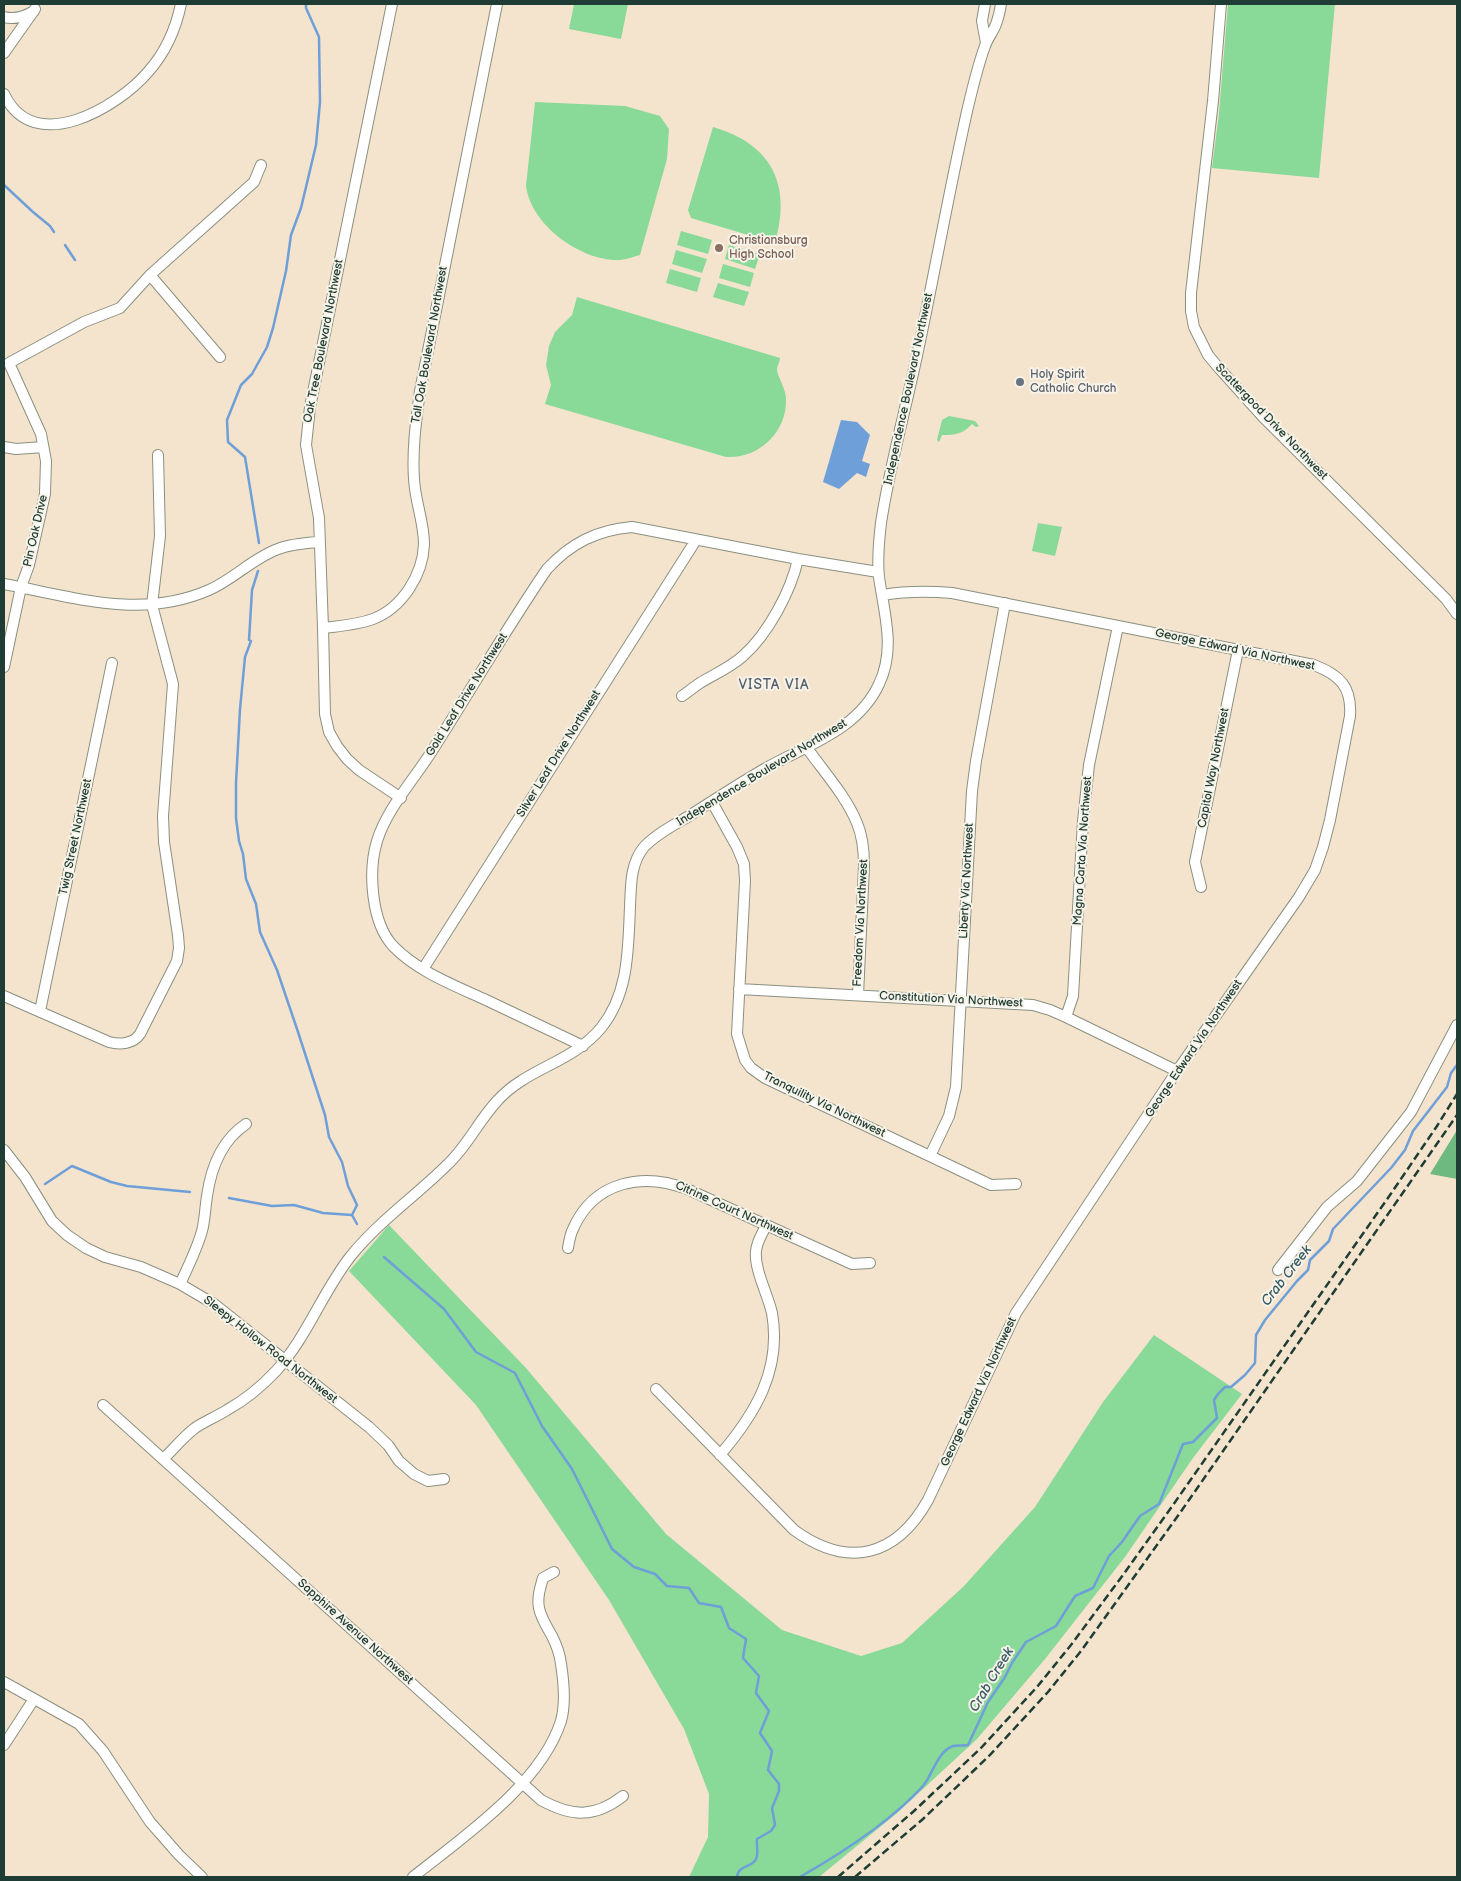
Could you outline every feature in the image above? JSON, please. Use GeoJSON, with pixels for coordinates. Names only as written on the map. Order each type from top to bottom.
{"type":"FeatureCollection","features":[{"type":"Feature","properties":{"kind":"street"},"geometry":{"type":"LineString","coordinates":[[4,94],[7,108],[29,120],[53,125],[75,120],[111,104],[128,92],[157,61],[174,28],[181,4]]}},
{"type":"Feature","properties":{"kind":"street","name":"Oak Tree Boulevard Northwest"},"geometry":{"type":"LineString","coordinates":[[392,4],[307,426],[308,462],[318,518],[324,628],[325,714],[329,732],[337,746],[359,770],[401,798]]}},
{"type":"Feature","properties":{"kind":"street","name":"Tall Oak Boulevard Northwest"},"geometry":{"type":"LineString","coordinates":[[324,628],[372,620],[392,608],[412,584],[422,561],[423,535],[414,481],[414,453],[420,391],[497,4]]}},
{"type":"Feature","properties":{"kind":"street","name":"Independence Boulevard Northwest"},"geometry":{"type":"LineString","coordinates":[[985,4],[982,21],[986,43]]}},
{"type":"Feature","properties":{"kind":"street","name":"Independence Boulevard Northwest"},"geometry":{"type":"LineString","coordinates":[[163,1460],[190,1432],[205,1421],[240,1403],[285,1361],[300,1340],[326,1292],[351,1256],[396,1209],[458,1154],[494,1103],[518,1083],[567,1057],[583,1046],[601,1028],[620,996],[627,960],[631,876],[643,848],[657,837],[768,767],[844,727],[872,697],[880,683],[888,650],[888,632],[878,572],[881,524],[888,484],[927,310],[968,107],[986,43],[997,24],[1001,4]]}},
{"type":"Feature","properties":{"kind":"street","name":"Scattergood Drive Northwest"},"geometry":{"type":"LineString","coordinates":[[1221,4],[1214,101],[1191,293],[1191,311],[1194,327],[1208,355],[1250,402],[1446,599],[1457,614]]}},
{"type":"Feature","properties":{"kind":"street"},"geometry":{"type":"LineString","coordinates":[[4,17],[11,19],[24,16],[37,7]]}},
{"type":"Feature","properties":{"kind":"street"},"geometry":{"type":"LineString","coordinates":[[4,53],[37,7]]}},
{"type":"Feature","properties":{"kind":"street"},"geometry":{"type":"LineString","coordinates":[[220,357],[150,275],[254,182],[261,164]]}},
{"type":"Feature","properties":{"kind":"street","name":"Pin Oak Drive"},"geometry":{"type":"LineString","coordinates":[[4,667],[21,587],[29,566],[45,494],[46,461],[41,434],[9,362],[84,322],[120,308],[150,275]]}},
{"type":"Feature","properties":{"kind":"street"},"geometry":{"type":"LineString","coordinates":[[4,447],[16,449],[43,447]]}},
{"type":"Feature","properties":{"kind":"street"},"geometry":{"type":"LineString","coordinates":[[4,996],[109,1042],[118,1044],[130,1042],[136,1038],[144,1027],[177,961],[179,943],[164,842],[163,816],[173,684],[152,605],[160,536],[158,455]]}},
{"type":"Feature","properties":{"kind":"street","name":"Gold Leaf Drive Northwest"},"geometry":{"type":"LineString","coordinates":[[583,1046],[423,969],[406,958],[391,944],[381,924],[372,887],[372,864],[378,840],[388,816],[540,580],[561,554],[580,542],[615,529],[632,528],[878,572]]}},
{"type":"Feature","properties":{"kind":"street","name":"Silver Leaf Drive Northwest"},"geometry":{"type":"LineString","coordinates":[[423,969],[696,540]]}},
{"type":"Feature","properties":{"kind":"street"},"geometry":{"type":"LineString","coordinates":[[4,584],[104,603],[129,606],[152,605],[209,590],[224,583],[278,549],[297,544],[319,542]]}},
{"type":"Feature","properties":{"kind":"street"},"geometry":{"type":"LineString","coordinates":[[682,696],[699,683],[739,660],[759,639],[788,590],[798,559]]}},
{"type":"Feature","properties":{"kind":"street","name":"George Edward Via Northwest"},"geometry":{"type":"LineString","coordinates":[[656,1389],[794,1530],[810,1542],[842,1552],[859,1552],[886,1545],[900,1536],[919,1516],[928,1500],[1016,1313],[1177,1072],[1299,897],[1314,870],[1330,820],[1350,716],[1351,701],[1347,689],[1339,678],[1328,671],[1314,665],[952,593],[930,591],[883,595]]}},
{"type":"Feature","properties":{"kind":"street","name":"Liberty Via Northwest"},"geometry":{"type":"LineString","coordinates":[[930,1156],[953,1102],[957,1072],[974,771],[1005,603]]}},
{"type":"Feature","properties":{"kind":"street","name":"Magna Carta Via Northwest"},"geometry":{"type":"LineString","coordinates":[[1066,1017],[1073,996],[1083,821],[1089,765],[1118,626]]}},
{"type":"Feature","properties":{"kind":"street","name":"Capitol Way Northwest"},"geometry":{"type":"LineString","coordinates":[[1202,886],[1195,862],[1238,650]]}},
{"type":"Feature","properties":{"kind":"street","name":"Twig Street Northwest"},"geometry":{"type":"LineString","coordinates":[[40,1011],[112,664]]}},
{"type":"Feature","properties":{"kind":"street","name":"Freedom Via Northwest"},"geometry":{"type":"LineString","coordinates":[[807,748],[848,806],[858,824],[864,846],[858,995]]}},
{"type":"Feature","properties":{"kind":"street","name":"Tranquility Via Northwest"},"geometry":{"type":"LineString","coordinates":[[712,802],[737,847],[744,864],[745,882],[737,1034],[745,1060],[751,1068],[764,1078],[991,1184],[1016,1184]]}},
{"type":"Feature","properties":{"kind":"street","name":"Constitution Via Northwest"},"geometry":{"type":"LineString","coordinates":[[739,989],[1033,1005],[1066,1017],[1177,1072]]}},
{"type":"Feature","properties":{"kind":"street"},"geometry":{"type":"LineString","coordinates":[[1278,1270],[1327,1207],[1357,1181],[1406,1119],[1427,1085],[1457,1025]]}},
{"type":"Feature","properties":{"kind":"street"},"geometry":{"type":"LineString","coordinates":[[180,1284],[203,1228],[209,1184],[215,1165],[226,1143],[235,1132],[246,1124]]}},
{"type":"Feature","properties":{"kind":"street","name":"Sleepy Hollow Road Northwest"},"geometry":{"type":"LineString","coordinates":[[5,1154],[26,1177],[52,1221],[67,1235],[86,1248],[105,1257],[141,1267],[180,1284],[214,1304],[369,1427],[388,1445],[399,1461],[414,1474],[428,1481],[444,1479]]}},
{"type":"Feature","properties":{"kind":"street","name":"Citrine Court Northwest"},"geometry":{"type":"LineString","coordinates":[[568,1248],[573,1229],[583,1212],[595,1200],[608,1189],[640,1180],[671,1183],[852,1264],[870,1263]]}},
{"type":"Feature","properties":{"kind":"street"},"geometry":{"type":"LineString","coordinates":[[720,1455],[739,1433],[761,1398],[772,1358],[774,1335],[772,1315],[757,1265],[756,1252],[758,1240],[766,1226]]}},
{"type":"Feature","properties":{"kind":"street","name":"Sapphire Avenue Northwest"},"geometry":{"type":"LineString","coordinates":[[103,1405],[541,1800],[555,1808],[573,1812],[593,1812],[609,1806],[623,1796]]}},
{"type":"Feature","properties":{"kind":"street"},"geometry":{"type":"LineString","coordinates":[[413,1877],[497,1809],[522,1782],[552,1741],[561,1720],[564,1701],[564,1680],[560,1657],[538,1608],[538,1594],[543,1578],[554,1572]]}},
{"type":"Feature","properties":{"kind":"street"},"geometry":{"type":"LineString","coordinates":[[4,1682],[79,1724],[103,1751],[150,1822],[179,1855],[202,1877]]}},
{"type":"Feature","properties":{"kind":"street"},"geometry":{"type":"LineString","coordinates":[[4,1745],[34,1699]]}},
{"type":"Feature","properties":{"kind":"green space"},"geometry":{"type":"Polygon","coordinates":[[[574,4],[628,4],[621,39],[569,29],[574,4]]]}},
{"type":"Feature","properties":{"kind":"green space"},"geometry":{"type":"Polygon","coordinates":[[[1228,4],[1335,4],[1319,178],[1212,168],[1219,113],[1228,4]]]}},
{"type":"Feature","properties":{"kind":"green space"},"geometry":{"type":"Polygon","coordinates":[[[535,102],[625,106],[660,116],[669,129],[667,159],[640,255],[617,260],[600,258],[585,253],[571,246],[546,226],[537,213],[530,200],[526,186],[535,102]]]}},
{"type":"Feature","properties":{"kind":"green space"},"geometry":{"type":"Polygon","coordinates":[[[713,127],[733,134],[750,144],[763,156],[772,170],[778,185],[781,203],[780,222],[775,243],[691,218],[688,210],[713,127]]]}},
{"type":"Feature","properties":{"kind":"green space"},"geometry":{"type":"Polygon","coordinates":[[[681,231],[712,240],[708,254],[677,245],[681,231]]]}},
{"type":"Feature","properties":{"kind":"green space"},"geometry":{"type":"Polygon","coordinates":[[[729,245],[760,254],[755,269],[725,259],[729,245]]]}},
{"type":"Feature","properties":{"kind":"green space"},"geometry":{"type":"Polygon","coordinates":[[[676,250],[707,259],[702,273],[672,264],[676,250]]]}},
{"type":"Feature","properties":{"kind":"green space"},"geometry":{"type":"Polygon","coordinates":[[[723,264],[754,273],[750,287],[719,278],[723,264]]]}},
{"type":"Feature","properties":{"kind":"green space"},"geometry":{"type":"Polygon","coordinates":[[[670,269],[701,278],[697,292],[666,283],[670,269]]]}},
{"type":"Feature","properties":{"kind":"green space"},"geometry":{"type":"Polygon","coordinates":[[[718,283],[749,292],[744,306],[713,297],[718,283]]]}},
{"type":"Feature","properties":{"kind":"green space"},"geometry":{"type":"Polygon","coordinates":[[[577,297],[780,358],[777,370],[786,399],[782,423],[776,433],[768,442],[749,454],[726,457],[545,404],[551,385],[546,365],[549,346],[555,332],[572,315],[577,297]]]}},
{"type":"Feature","properties":{"kind":"green space"},"geometry":{"type":"Polygon","coordinates":[[[949,416],[975,421],[979,426],[976,427],[972,424],[958,433],[942,435],[939,442],[937,440],[942,420],[949,416]]]}},
{"type":"Feature","properties":{"kind":"green space"},"geometry":{"type":"Polygon","coordinates":[[[1038,523],[1062,527],[1055,556],[1032,551],[1038,523]]]}},
{"type":"Feature","properties":{"kind":"green space"},"geometry":{"type":"Polygon","coordinates":[[[1457,1130],[1457,1179],[1430,1174],[1457,1130]]]}},
{"type":"Feature","properties":{"kind":"green space"},"geometry":{"type":"Polygon","coordinates":[[[389,1225],[526,1368],[666,1534],[782,1630],[861,1656],[902,1643],[964,1586],[1035,1507],[1103,1402],[1154,1335],[1242,1394],[1193,1458],[1125,1557],[1045,1659],[977,1739],[896,1814],[819,1877],[689,1877],[708,1837],[709,1794],[684,1729],[609,1600],[476,1405],[349,1271],[389,1225]]]}},
{"type":"Feature","properties":{"kind":"water"},"geometry":{"type":"Polygon","coordinates":[[[841,420],[857,422],[870,435],[862,461],[870,464],[866,477],[857,473],[839,489],[823,482],[841,420]]]}},
{"type":"Feature","properties":{"kind":"waterway"},"geometry":{"type":"LineString","coordinates":[[259,543],[245,457],[228,442],[227,420],[241,385],[252,374],[267,347],[286,271],[291,235],[301,208],[316,145],[320,102],[319,37],[306,4]]}},
{"type":"Feature","properties":{"kind":"waterway"},"geometry":{"type":"LineString","coordinates":[[4,185],[50,226],[54,232]]}},
{"type":"Feature","properties":{"kind":"waterway"},"geometry":{"type":"LineString","coordinates":[[65,245],[75,260]]}},
{"type":"Feature","properties":{"kind":"waterway"},"geometry":{"type":"LineString","coordinates":[[258,571],[252,590],[249,640],[251,641],[245,657],[240,709],[236,783],[236,818],[239,841],[243,854],[246,879],[256,904],[260,932],[277,970],[297,1029],[325,1115],[329,1137],[342,1162],[348,1186],[357,1205],[352,1215]]}},
{"type":"Feature","properties":{"kind":"waterway","name":"Crab Creek"},"geometry":{"type":"LineString","coordinates":[[800,1877],[849,1847],[896,1812],[923,1786],[939,1758],[948,1749],[953,1746],[968,1745],[988,1702],[1026,1642],[1056,1626],[1075,1596],[1093,1588],[1109,1556],[1122,1542],[1140,1516],[1159,1504],[1183,1444],[1193,1442],[1217,1418],[1214,1400],[1218,1394],[1225,1387],[1231,1387],[1255,1363],[1256,1335],[1265,1320],[1308,1270],[1310,1260],[1329,1241],[1333,1229],[1391,1168],[1405,1150],[1413,1131],[1447,1087],[1451,1073],[1457,1065]]}},
{"type":"Feature","properties":{"kind":"waterway"},"geometry":{"type":"LineString","coordinates":[[45,1184],[72,1166],[111,1182],[127,1186],[190,1192]]}},
{"type":"Feature","properties":{"kind":"waterway"},"geometry":{"type":"LineString","coordinates":[[229,1198],[272,1206],[294,1205],[323,1213],[352,1215]]}},
{"type":"Feature","properties":{"kind":"waterway"},"geometry":{"type":"LineString","coordinates":[[352,1215],[357,1224]]}},
{"type":"Feature","properties":{"kind":"waterway"},"geometry":{"type":"LineString","coordinates":[[384,1257],[444,1309],[476,1352],[515,1373],[542,1426],[572,1469],[612,1549],[634,1567],[655,1574],[667,1586],[689,1588],[699,1603],[721,1607],[729,1628],[746,1639],[743,1658],[759,1676],[756,1693],[769,1711],[760,1733],[772,1751],[768,1770],[779,1784],[779,1791],[772,1808],[775,1825],[771,1831],[757,1839],[756,1859],[751,1864],[742,1868],[737,1877]]}},
{"type":"Feature","properties":{"kind":"railway"},"geometry":{"type":"LineString","coordinates":[[838,1877],[914,1811],[981,1748],[1037,1687],[1071,1645],[1173,1505],[1390,1195],[1457,1094]]}},
{"type":"Feature","properties":{"kind":"railway"},"geometry":{"type":"LineString","coordinates":[[855,1877],[923,1819],[989,1756],[1048,1692],[1081,1651],[1182,1510],[1457,1115]]}},
{"type":"Feature","properties":{"kind":"place","name":"Christiansburg High School"},"geometry":{"type":"Point","coordinates":[719,248]}},
{"type":"Feature","properties":{"kind":"place","name":"Holy Spirit Catholic Church"},"geometry":{"type":"Point","coordinates":[1020,382]}},
{"type":"Feature","properties":{"kind":"district","name":"VISTA VIA"},"geometry":{"type":"Point","coordinates":[774,685]}}]}
